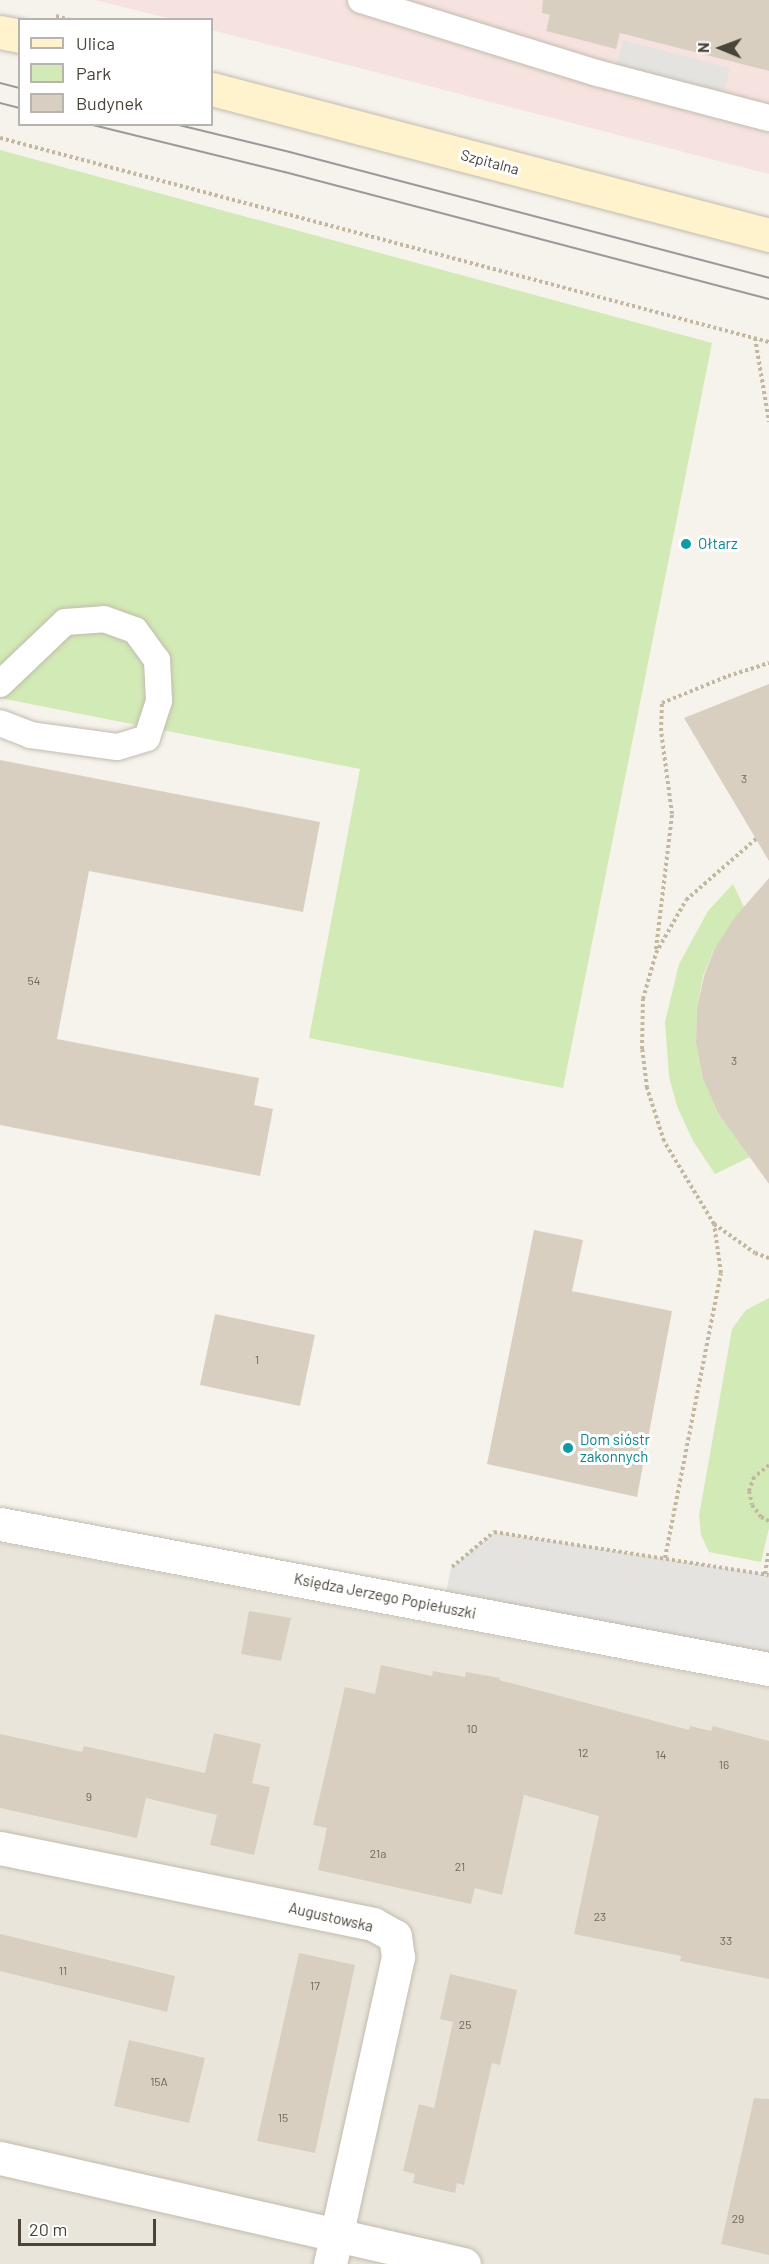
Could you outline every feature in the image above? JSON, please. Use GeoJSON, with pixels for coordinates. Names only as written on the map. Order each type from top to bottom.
{"type":"FeatureCollection","features":[{"type":"Feature","properties":{"kind":"street"},"geometry":{"type":"LineString","coordinates":[[0,32],[18,36]]}},
{"type":"Feature","properties":{"kind":"street","name":"Szpitalna"},"geometry":{"type":"LineString","coordinates":[[213,88],[769,235]]}},
{"type":"Feature","properties":{"kind":"street","name":"Księdza Jerzego Popiełuszki"},"geometry":{"type":"LineString","coordinates":[[0,1524],[769,1669]]}},
{"type":"Feature","properties":{"kind":"street","name":"Augustowska"},"geometry":{"type":"LineString","coordinates":[[0,1848],[373,1924],[395,1936],[398,1957],[333,2250]]}},
{"type":"Feature","properties":{"kind":"street"},"geometry":{"type":"LineString","coordinates":[[0,2158],[333,2250],[464,2264]]}},
{"type":"Feature","properties":{"kind":"lane"},"geometry":{"type":"LineString","coordinates":[[361,0],[597,73],[769,118]]}},
{"type":"Feature","properties":{"kind":"lane"},"geometry":{"type":"LineString","coordinates":[[0,684],[65,622],[104,619],[135,630],[157,660],[159,702],[147,738],[117,747],[31,735],[0,723]]}},
{"type":"Feature","properties":{"kind":"path"},"geometry":{"type":"LineString","coordinates":[[0,138],[769,342]]}},
{"type":"Feature","properties":{"kind":"path"},"geometry":{"type":"LineString","coordinates":[[755,338],[769,422]]}},
{"type":"Feature","properties":{"kind":"path"},"geometry":{"type":"LineString","coordinates":[[769,663],[728,676],[662,703],[661,730],[672,814],[656,953],[643,999],[642,1049],[647,1088],[664,1142],[714,1224],[754,1253],[769,1258]]}},
{"type":"Feature","properties":{"kind":"path"},"geometry":{"type":"LineString","coordinates":[[656,953],[686,900],[756,838]]}},
{"type":"Feature","properties":{"kind":"path"},"geometry":{"type":"LineString","coordinates":[[665,1558],[720,1273],[714,1224]]}},
{"type":"Feature","properties":{"kind":"path"},"geometry":{"type":"LineString","coordinates":[[769,1465],[754,1477],[749,1491],[752,1506],[761,1517],[769,1521]]}},
{"type":"Feature","properties":{"kind":"path"},"geometry":{"type":"LineString","coordinates":[[451,1568],[494,1532],[767,1574],[769,1550]]}},
{"type":"Feature","properties":{"kind":"shaded area"},"geometry":{"type":"Polygon","coordinates":[[[95,0],[769,0],[769,174],[213,30],[213,18],[167,18],[95,0]]]}},
{"type":"Feature","properties":{"kind":"shaded area"},"geometry":{"type":"Polygon","coordinates":[[[623,40],[730,68],[724,92],[617,64],[623,40]]]}},
{"type":"Feature","properties":{"kind":"shaded area"},"geometry":{"type":"Polygon","coordinates":[[[494,1532],[769,1575],[769,1669],[443,1607],[451,1568],[494,1532]]]}},
{"type":"Feature","properties":{"kind":"shaded area"},"geometry":{"type":"Polygon","coordinates":[[[0,1543],[769,1688],[769,2264],[0,2264],[0,1543]]]}},
{"type":"Feature","properties":{"kind":"green space"},"geometry":{"type":"Polygon","coordinates":[[[0,150],[712,343],[563,1088],[309,1038],[360,769],[0,698],[0,150]]]}},
{"type":"Feature","properties":{"kind":"green space"},"geometry":{"type":"Polygon","coordinates":[[[733,884],[744,907],[715,948],[703,976],[697,1008],[696,1043],[703,1079],[718,1113],[752,1156],[715,1174],[693,1141],[677,1106],[669,1077],[665,1022],[679,964],[708,911],[733,884]]]}},
{"type":"Feature","properties":{"kind":"green space"},"geometry":{"type":"Polygon","coordinates":[[[769,1298],[769,1528],[761,1562],[709,1552],[701,1535],[699,1516],[732,1329],[746,1310],[769,1298]]]}},
{"type":"Feature","properties":{"kind":"building"},"geometry":{"type":"Polygon","coordinates":[[[543,0],[769,0],[769,71],[620,33],[616,49],[546,31],[550,15],[542,13],[543,0]]]}},
{"type":"Feature","properties":{"kind":"building"},"geometry":{"type":"Polygon","coordinates":[[[769,684],[769,861],[684,718],[769,684]]]}},
{"type":"Feature","properties":{"kind":"building"},"geometry":{"type":"Polygon","coordinates":[[[0,760],[320,822],[303,912],[89,871],[57,1039],[259,1078],[254,1105],[273,1109],[260,1176],[0,1125],[0,760]]]}},
{"type":"Feature","properties":{"kind":"building"},"geometry":{"type":"Polygon","coordinates":[[[769,878],[769,1184],[718,1113],[703,1079],[696,1043],[697,1008],[704,976],[715,948],[735,917],[769,878]]]}},
{"type":"Feature","properties":{"kind":"building"},"geometry":{"type":"Polygon","coordinates":[[[534,1230],[583,1240],[572,1291],[672,1311],[637,1497],[487,1464],[534,1230]]]}},
{"type":"Feature","properties":{"kind":"building"},"geometry":{"type":"Polygon","coordinates":[[[215,1314],[315,1335],[300,1406],[200,1385],[215,1314]]]}},
{"type":"Feature","properties":{"kind":"building"},"geometry":{"type":"Polygon","coordinates":[[[249,1611],[291,1618],[281,1661],[241,1654],[249,1611]]]}},
{"type":"Feature","properties":{"kind":"building"},"geometry":{"type":"Polygon","coordinates":[[[381,1665],[432,1676],[433,1671],[465,1677],[466,1672],[500,1678],[499,1680],[689,1730],[690,1726],[711,1731],[713,1726],[769,1741],[769,1979],[680,1961],[681,1956],[574,1934],[599,1816],[524,1795],[502,1895],[475,1888],[471,1904],[318,1870],[327,1828],[313,1825],[345,1687],[375,1694],[381,1665]]]}},
{"type":"Feature","properties":{"kind":"building"},"geometry":{"type":"Polygon","coordinates":[[[214,1733],[261,1744],[252,1783],[270,1787],[254,1855],[210,1845],[217,1815],[146,1798],[137,1838],[0,1808],[0,1734],[82,1752],[84,1746],[205,1773],[214,1733]]]}},
{"type":"Feature","properties":{"kind":"building"},"geometry":{"type":"Polygon","coordinates":[[[0,1934],[175,1976],[167,2012],[0,1971],[0,1934]]]}},
{"type":"Feature","properties":{"kind":"building"},"geometry":{"type":"Polygon","coordinates":[[[299,1953],[355,1965],[315,2153],[257,2141],[299,1953]]]}},
{"type":"Feature","properties":{"kind":"building"},"geometry":{"type":"Polygon","coordinates":[[[450,1974],[517,1990],[500,2065],[492,2063],[464,2185],[457,2183],[455,2193],[413,2183],[415,2174],[403,2171],[419,2104],[434,2108],[453,2022],[440,2019],[450,1974]]]}},
{"type":"Feature","properties":{"kind":"building"},"geometry":{"type":"Polygon","coordinates":[[[129,2040],[205,2058],[189,2123],[114,2106],[129,2040]]]}},
{"type":"Feature","properties":{"kind":"building"},"geometry":{"type":"Polygon","coordinates":[[[754,2098],[769,2099],[769,2255],[721,2244],[754,2098]]]}},
{"type":"Feature","properties":{"kind":"tram line"},"geometry":{"type":"LineString","coordinates":[[0,83],[18,88]]}},
{"type":"Feature","properties":{"kind":"tram line"},"geometry":{"type":"LineString","coordinates":[[0,103],[18,108]]}},
{"type":"Feature","properties":{"kind":"tram line"},"geometry":{"type":"LineString","coordinates":[[97,126],[285,172],[769,299]]}},
{"type":"Feature","properties":{"kind":"tram line"},"geometry":{"type":"LineString","coordinates":[[183,126],[769,278]]}},
{"type":"Feature","properties":{"kind":"place","name":"Ołtarz"},"geometry":{"type":"Point","coordinates":[686,544]}},
{"type":"Feature","properties":{"kind":"place","name":"Dom sióstr zakonnych"},"geometry":{"type":"Point","coordinates":[568,1448]}}]}
